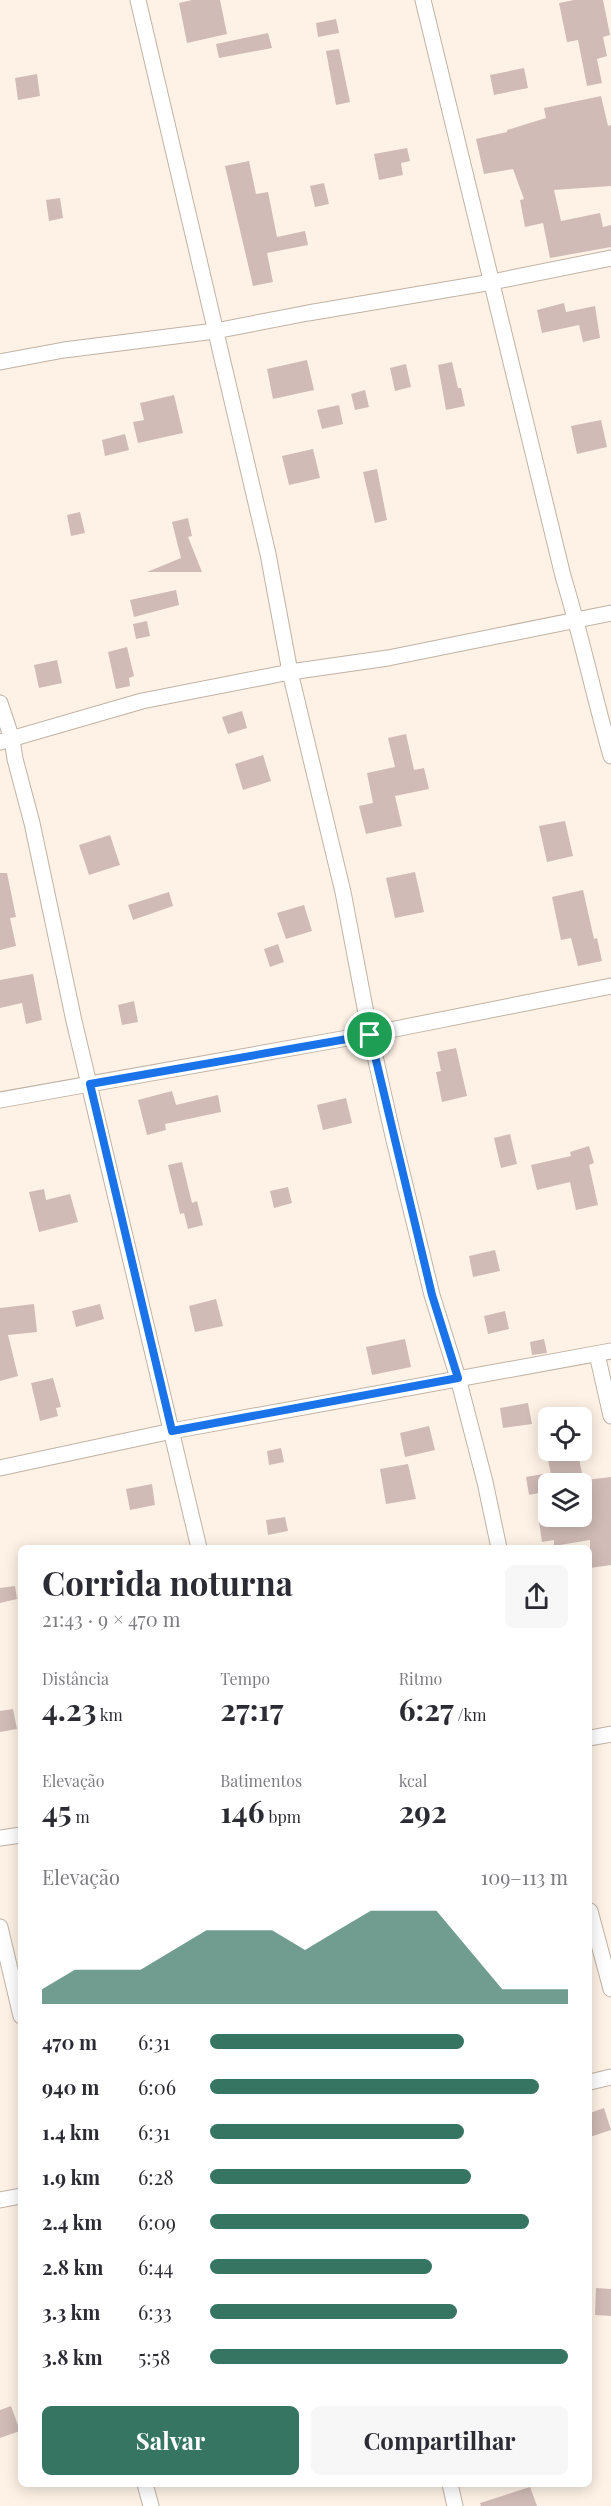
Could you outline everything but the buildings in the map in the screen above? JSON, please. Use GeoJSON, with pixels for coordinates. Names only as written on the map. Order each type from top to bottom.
{"type":"FeatureCollection","features":[{"type":"Feature","properties":{"kind":"street"},"geometry":{"type":"LineString","coordinates":[[138,0],[268,554],[290,672],[343,892],[370,1035],[432,1295],[458,1378],[485,1482],[498,1545]]}},
{"type":"Feature","properties":{"kind":"street"},"geometry":{"type":"LineString","coordinates":[[423,0],[563,576],[577,621],[588,675],[611,756]]}},
{"type":"Feature","properties":{"kind":"street"},"geometry":{"type":"LineString","coordinates":[[0,362],[64,350],[215,331],[492,282],[611,258]]}},
{"type":"Feature","properties":{"kind":"street"},"geometry":{"type":"LineString","coordinates":[[6,741],[142,701],[290,672],[388,658],[611,613]]}},
{"type":"Feature","properties":{"kind":"street"},"geometry":{"type":"LineString","coordinates":[[0,703],[6,741],[90,1084],[198,1545]]}},
{"type":"Feature","properties":{"kind":"street"},"geometry":{"type":"LineString","coordinates":[[0,1100],[370,1035],[611,986]]}},
{"type":"Feature","properties":{"kind":"street"},"geometry":{"type":"LineString","coordinates":[[0,1468],[172,1431],[604,1352],[611,1416]]}},
{"type":"Feature","properties":{"kind":"street"},"geometry":{"type":"LineString","coordinates":[[592,1738],[611,1734]]}},
{"type":"Feature","properties":{"kind":"street"},"geometry":{"type":"LineString","coordinates":[[0,1838],[18,1835]]}},
{"type":"Feature","properties":{"kind":"street"},"geometry":{"type":"LineString","coordinates":[[592,1918],[611,1989]]}},
{"type":"Feature","properties":{"kind":"street"},"geometry":{"type":"LineString","coordinates":[[0,1927],[18,2003]]}},
{"type":"Feature","properties":{"kind":"street"},"geometry":{"type":"LineString","coordinates":[[592,2082],[611,2077]]}},
{"type":"Feature","properties":{"kind":"street"},"geometry":{"type":"LineString","coordinates":[[0,2200],[18,2197]]}},
{"type":"Feature","properties":{"kind":"street"},"geometry":{"type":"LineString","coordinates":[[146,2487],[151,2506]]}},
{"type":"Feature","properties":{"kind":"street"},"geometry":{"type":"LineString","coordinates":[[451,2487],[455,2506]]}},
{"type":"Feature","properties":{"kind":"route"},"geometry":{"type":"LineString","coordinates":[[370,1035],[432,1295],[458,1378],[172,1431],[90,1084],[370,1035]]}}]}
